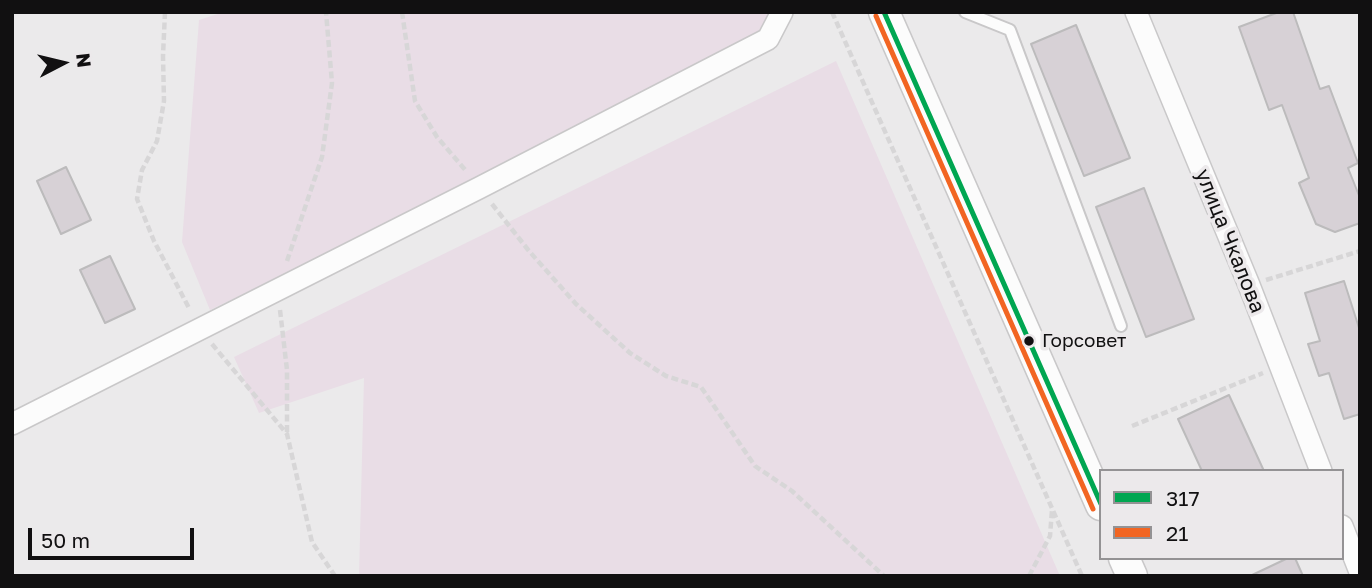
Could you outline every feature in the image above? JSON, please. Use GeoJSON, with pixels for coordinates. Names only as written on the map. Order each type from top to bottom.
{"type":"FeatureCollection","features":[{"type":"Feature","properties":{"kind":"main road"},"geometry":{"type":"LineString","coordinates":[[884,12],[1099,500]]}},
{"type":"Feature","properties":{"kind":"main road"},"geometry":{"type":"LineString","coordinates":[[1125,560],[1132,576]]}},
{"type":"Feature","properties":{"kind":"street"},"geometry":{"type":"LineString","coordinates":[[12,424],[768,39],[782,12]]}},
{"type":"Feature","properties":{"kind":"street","name":"улица Чкалова"},"geometry":{"type":"LineString","coordinates":[[1136,12],[1249,285],[1320,469]]}},
{"type":"Feature","properties":{"kind":"street"},"geometry":{"type":"LineString","coordinates":[[1344,531],[1360,572]]}},
{"type":"Feature","properties":{"kind":"lane"},"geometry":{"type":"LineString","coordinates":[[965,12],[1010,30],[1121,326]]}},
{"type":"Feature","properties":{"kind":"path"},"geometry":{"type":"LineString","coordinates":[[165,12],[164,101],[158,141],[142,170],[137,199],[154,240],[200,328],[287,434]]}},
{"type":"Feature","properties":{"kind":"path"},"geometry":{"type":"LineString","coordinates":[[326,12],[332,83],[322,157],[278,289],[288,370],[287,434],[312,542],[335,576]]}},
{"type":"Feature","properties":{"kind":"path"},"geometry":{"type":"LineString","coordinates":[[402,12],[415,101],[437,137],[529,251],[576,304],[629,353],[666,376],[701,387],[755,466],[792,491],[884,576]]}},
{"type":"Feature","properties":{"kind":"path"},"geometry":{"type":"LineString","coordinates":[[832,12],[1082,576]]}},
{"type":"Feature","properties":{"kind":"path"},"geometry":{"type":"LineString","coordinates":[[1249,285],[1360,251]]}},
{"type":"Feature","properties":{"kind":"path"},"geometry":{"type":"LineString","coordinates":[[1132,426],[1280,366]]}},
{"type":"Feature","properties":{"kind":"path"},"geometry":{"type":"LineString","coordinates":[[1029,576],[1050,537],[1052,509]]}},
{"type":"Feature","properties":{"kind":"shaded area"},"geometry":{"type":"Polygon","coordinates":[[[224,12],[770,12],[752,50],[210,310],[182,242],[199,20],[224,12]]]}},
{"type":"Feature","properties":{"kind":"shaded area"},"geometry":{"type":"Polygon","coordinates":[[[836,61],[1060,576],[359,576],[364,378],[259,413],[234,357],[836,61]]]}},
{"type":"Feature","properties":{"kind":"building"},"geometry":{"type":"Polygon","coordinates":[[[1279,12],[1293,12],[1320,89],[1329,86],[1358,163],[1348,168],[1360,198],[1360,223],[1335,232],[1316,224],[1299,183],[1309,178],[1282,105],[1269,110],[1239,27],[1279,12]]]}},
{"type":"Feature","properties":{"kind":"building"},"geometry":{"type":"Polygon","coordinates":[[[1076,25],[1130,158],[1084,176],[1031,44],[1076,25]]]}},
{"type":"Feature","properties":{"kind":"building"},"geometry":{"type":"Polygon","coordinates":[[[66,167],[91,220],[61,234],[37,181],[66,167]]]}},
{"type":"Feature","properties":{"kind":"building"},"geometry":{"type":"Polygon","coordinates":[[[1144,188],[1194,319],[1146,337],[1096,207],[1144,188]]]}},
{"type":"Feature","properties":{"kind":"building"},"geometry":{"type":"Polygon","coordinates":[[[110,256],[135,309],[105,323],[80,270],[110,256]]]}},
{"type":"Feature","properties":{"kind":"building"},"geometry":{"type":"Polygon","coordinates":[[[1344,281],[1360,331],[1360,414],[1344,419],[1329,373],[1319,376],[1308,344],[1320,341],[1305,293],[1344,281]]]}},
{"type":"Feature","properties":{"kind":"building"},"geometry":{"type":"Polygon","coordinates":[[[1229,395],[1263,469],[1201,469],[1178,419],[1229,395]]]}},
{"type":"Feature","properties":{"kind":"building"},"geometry":{"type":"Polygon","coordinates":[[[1284,560],[1296,560],[1303,576],[1250,576],[1284,560]]]}},
{"type":"Feature","properties":{"kind":"transit line","name":"317"},"geometry":{"type":"LineString","coordinates":[[884,12],[1099,499]]}},
{"type":"Feature","properties":{"kind":"transit line","name":"21"},"geometry":{"type":"LineString","coordinates":[[876,16],[1093,509]]}},
{"type":"Feature","properties":{"kind":"place","name":"Горсовет"},"geometry":{"type":"Point","coordinates":[1029,341]}}]}
